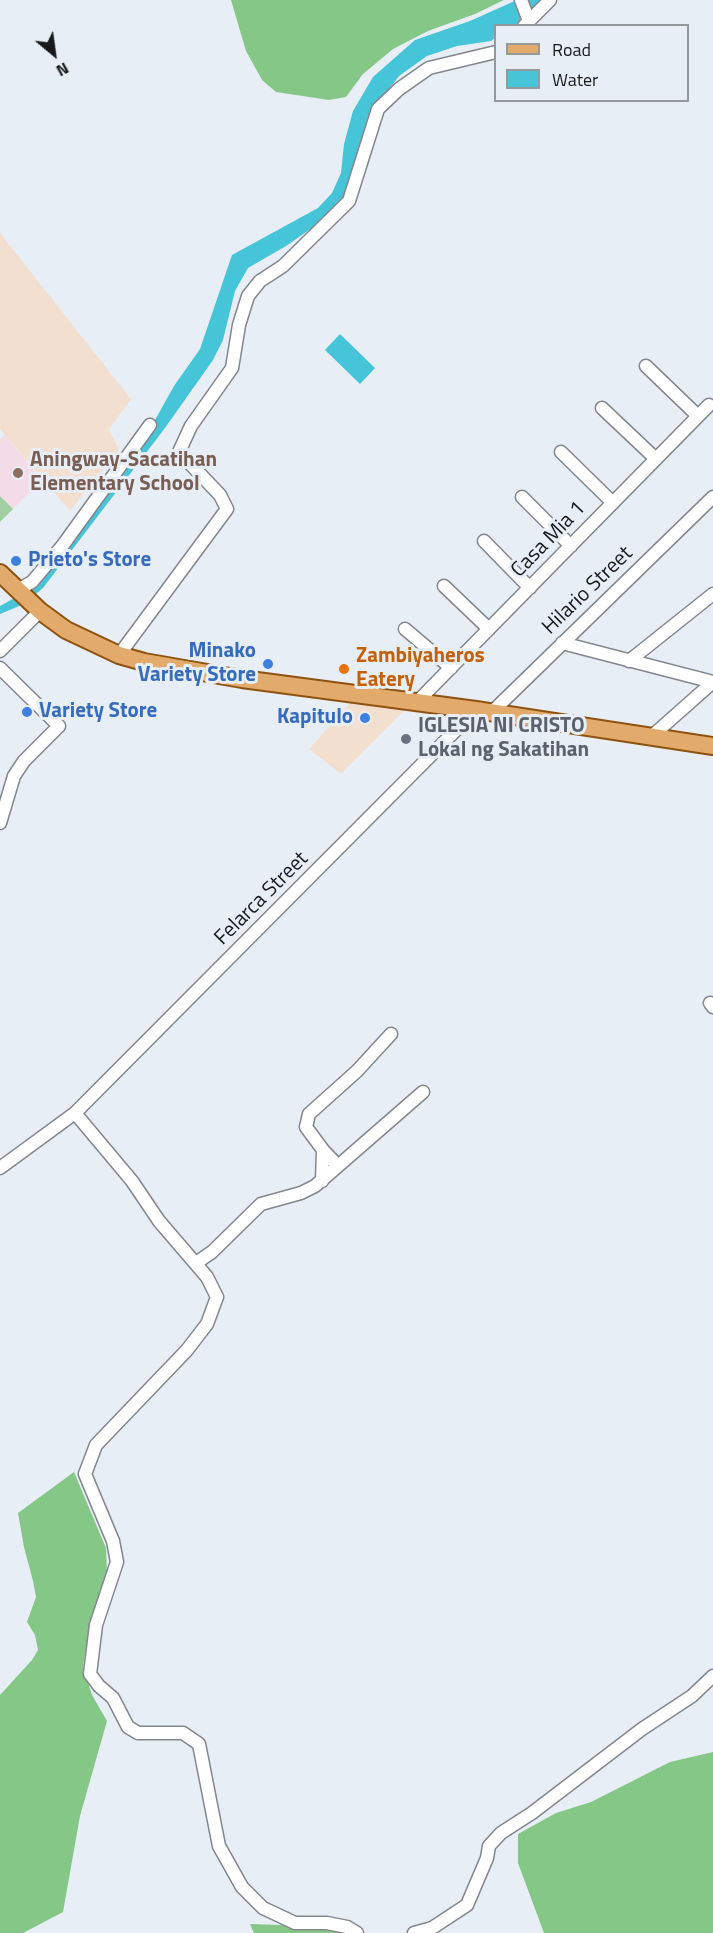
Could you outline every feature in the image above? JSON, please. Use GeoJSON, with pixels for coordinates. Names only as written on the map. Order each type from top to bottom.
{"type":"FeatureCollection","features":[{"type":"Feature","properties":{"kind":"main road"},"geometry":{"type":"LineString","coordinates":[[2,578],[37,609],[66,630],[119,655],[144,662],[242,679],[483,711],[713,746]]}},
{"type":"Feature","properties":{"kind":"street"},"geometry":{"type":"LineString","coordinates":[[521,0],[527,23]]}},
{"type":"Feature","properties":{"kind":"street"},"geometry":{"type":"LineString","coordinates":[[527,23],[550,0]]}},
{"type":"Feature","properties":{"kind":"street"},"geometry":{"type":"LineString","coordinates":[[119,655],[227,508],[220,495],[179,452],[191,426],[232,368],[239,325],[248,296],[260,281],[284,266],[349,201],[378,110],[385,102],[429,68],[494,52]]}},
{"type":"Feature","properties":{"kind":"street"},"geometry":{"type":"LineString","coordinates":[[646,366],[698,416]]}},
{"type":"Feature","properties":{"kind":"street","name":"Casa Mia 1"},"geometry":{"type":"LineString","coordinates":[[417,702],[709,405]]}},
{"type":"Feature","properties":{"kind":"street"},"geometry":{"type":"LineString","coordinates":[[602,408],[656,459]]}},
{"type":"Feature","properties":{"kind":"street"},"geometry":{"type":"LineString","coordinates":[[19,591],[32,582],[63,545],[150,425]]}},
{"type":"Feature","properties":{"kind":"street"},"geometry":{"type":"LineString","coordinates":[[561,452],[613,503]]}},
{"type":"Feature","properties":{"kind":"street"},"geometry":{"type":"LineString","coordinates":[[522,497],[571,546]]}},
{"type":"Feature","properties":{"kind":"street","name":"Hilario Street"},"geometry":{"type":"LineString","coordinates":[[483,711],[562,643],[713,497]]}},
{"type":"Feature","properties":{"kind":"street"},"geometry":{"type":"LineString","coordinates":[[484,541],[530,588]]}},
{"type":"Feature","properties":{"kind":"street"},"geometry":{"type":"LineString","coordinates":[[444,586],[489,629]]}},
{"type":"Feature","properties":{"kind":"street"},"geometry":{"type":"LineString","coordinates":[[629,661],[713,594]]}},
{"type":"Feature","properties":{"kind":"street"},"geometry":{"type":"LineString","coordinates":[[0,651],[37,609]]}},
{"type":"Feature","properties":{"kind":"street"},"geometry":{"type":"LineString","coordinates":[[405,629],[451,668]]}},
{"type":"Feature","properties":{"kind":"street"},"geometry":{"type":"LineString","coordinates":[[562,643],[713,682]]}},
{"type":"Feature","properties":{"kind":"street"},"geometry":{"type":"LineString","coordinates":[[0,668],[59,726],[24,761],[14,776],[0,823]]}},
{"type":"Feature","properties":{"kind":"street"},"geometry":{"type":"LineString","coordinates":[[652,736],[713,682]]}},
{"type":"Feature","properties":{"kind":"street","name":"Felarca Street"},"geometry":{"type":"LineString","coordinates":[[0,1168],[75,1113],[483,711]]}},
{"type":"Feature","properties":{"kind":"street"},"geometry":{"type":"LineString","coordinates":[[338,1166],[306,1127],[309,1114],[357,1071],[391,1034]]}},
{"type":"Feature","properties":{"kind":"street"},"geometry":{"type":"LineString","coordinates":[[196,1263],[212,1252],[261,1204],[301,1193],[315,1186],[423,1092]]}},
{"type":"Feature","properties":{"kind":"street"},"geometry":{"type":"LineString","coordinates":[[75,1113],[132,1181],[159,1221],[207,1277],[217,1296],[207,1324],[187,1350],[96,1444],[85,1474],[113,1541],[117,1562],[96,1624],[90,1674],[99,1686],[113,1698],[128,1727],[138,1733],[183,1733],[199,1744],[219,1846],[242,1887],[263,1908],[295,1923],[327,1923],[347,1927],[357,1933]]}},
{"type":"Feature","properties":{"kind":"street"},"geometry":{"type":"LineString","coordinates":[[322,1180],[323,1150]]}},
{"type":"Feature","properties":{"kind":"street"},"geometry":{"type":"LineString","coordinates":[[414,1933],[432,1928],[467,1905],[487,1858],[489,1846],[501,1833],[532,1813],[642,1729],[692,1696],[713,1677]]}},
{"type":"Feature","properties":{"kind":"shaded area"},"geometry":{"type":"Polygon","coordinates":[[[0,233],[131,399],[109,429],[119,450],[70,511],[0,429],[0,233]]]}},
{"type":"Feature","properties":{"kind":"shaded area","name":"Aningway-Sacatihan Elementary School"},"geometry":{"type":"Polygon","coordinates":[[[5,435],[42,480],[13,509],[0,496],[0,439],[5,435]]]}},
{"type":"Feature","properties":{"kind":"shaded area"},"geometry":{"type":"Polygon","coordinates":[[[351,702],[405,710],[341,774],[309,749],[351,702]]]}},
{"type":"Feature","properties":{"kind":"green space"},"geometry":{"type":"Polygon","coordinates":[[[231,0],[504,0],[475,14],[428,31],[393,49],[363,74],[346,97],[329,100],[276,92],[262,80],[246,51],[231,0]]]}},
{"type":"Feature","properties":{"kind":"green space"},"geometry":{"type":"Polygon","coordinates":[[[0,496],[13,509],[0,522],[0,496]]]}},
{"type":"Feature","properties":{"kind":"green space"},"geometry":{"type":"Polygon","coordinates":[[[74,1472],[106,1548],[107,1574],[89,1627],[83,1667],[92,1695],[107,1721],[80,1816],[63,1912],[23,1933],[0,1933],[0,1695],[32,1660],[38,1650],[35,1635],[27,1622],[36,1597],[18,1513],[74,1472]]]}},
{"type":"Feature","properties":{"kind":"green space"},"geometry":{"type":"Polygon","coordinates":[[[713,1752],[713,1933],[544,1933],[518,1863],[518,1834],[556,1813],[591,1802],[670,1762],[713,1752]]]}},
{"type":"Feature","properties":{"kind":"green space"},"geometry":{"type":"Polygon","coordinates":[[[250,1924],[337,1927],[347,1933],[254,1933],[250,1924]]]}},
{"type":"Feature","properties":{"kind":"water"},"geometry":{"type":"Polygon","coordinates":[[[517,0],[544,0],[518,24],[494,24],[494,39],[491,41],[457,46],[427,56],[399,76],[373,110],[362,137],[345,197],[322,221],[286,246],[248,268],[235,291],[223,340],[213,360],[165,428],[43,588],[24,604],[0,614],[0,606],[20,595],[97,499],[155,420],[174,386],[200,349],[232,255],[318,208],[332,193],[341,173],[344,144],[353,111],[373,77],[415,40],[470,21],[517,0]]]}},
{"type":"Feature","properties":{"kind":"water"},"geometry":{"type":"Polygon","coordinates":[[[340,334],[375,368],[360,384],[325,350],[340,334]]]}},
{"type":"Feature","properties":{"kind":"place","name":"Aningway-Sacatihan Elementary School"},"geometry":{"type":"Point","coordinates":[18,473]}},
{"type":"Feature","properties":{"kind":"place","name":"Prieto's Store"},"geometry":{"type":"Point","coordinates":[16,561]}},
{"type":"Feature","properties":{"kind":"place","name":"Minako Variety Store"},"geometry":{"type":"Point","coordinates":[268,664]}},
{"type":"Feature","properties":{"kind":"place","name":"Zambiyaheros Eatery"},"geometry":{"type":"Point","coordinates":[344,669]}},
{"type":"Feature","properties":{"kind":"place","name":"Variety Store"},"geometry":{"type":"Point","coordinates":[27,712]}},
{"type":"Feature","properties":{"kind":"place","name":"Kapitulo"},"geometry":{"type":"Point","coordinates":[365,718]}},
{"type":"Feature","properties":{"kind":"place","name":"IGLESIA NI CRISTO Lokal ng Sakatihan"},"geometry":{"type":"Point","coordinates":[406,739]}}]}
